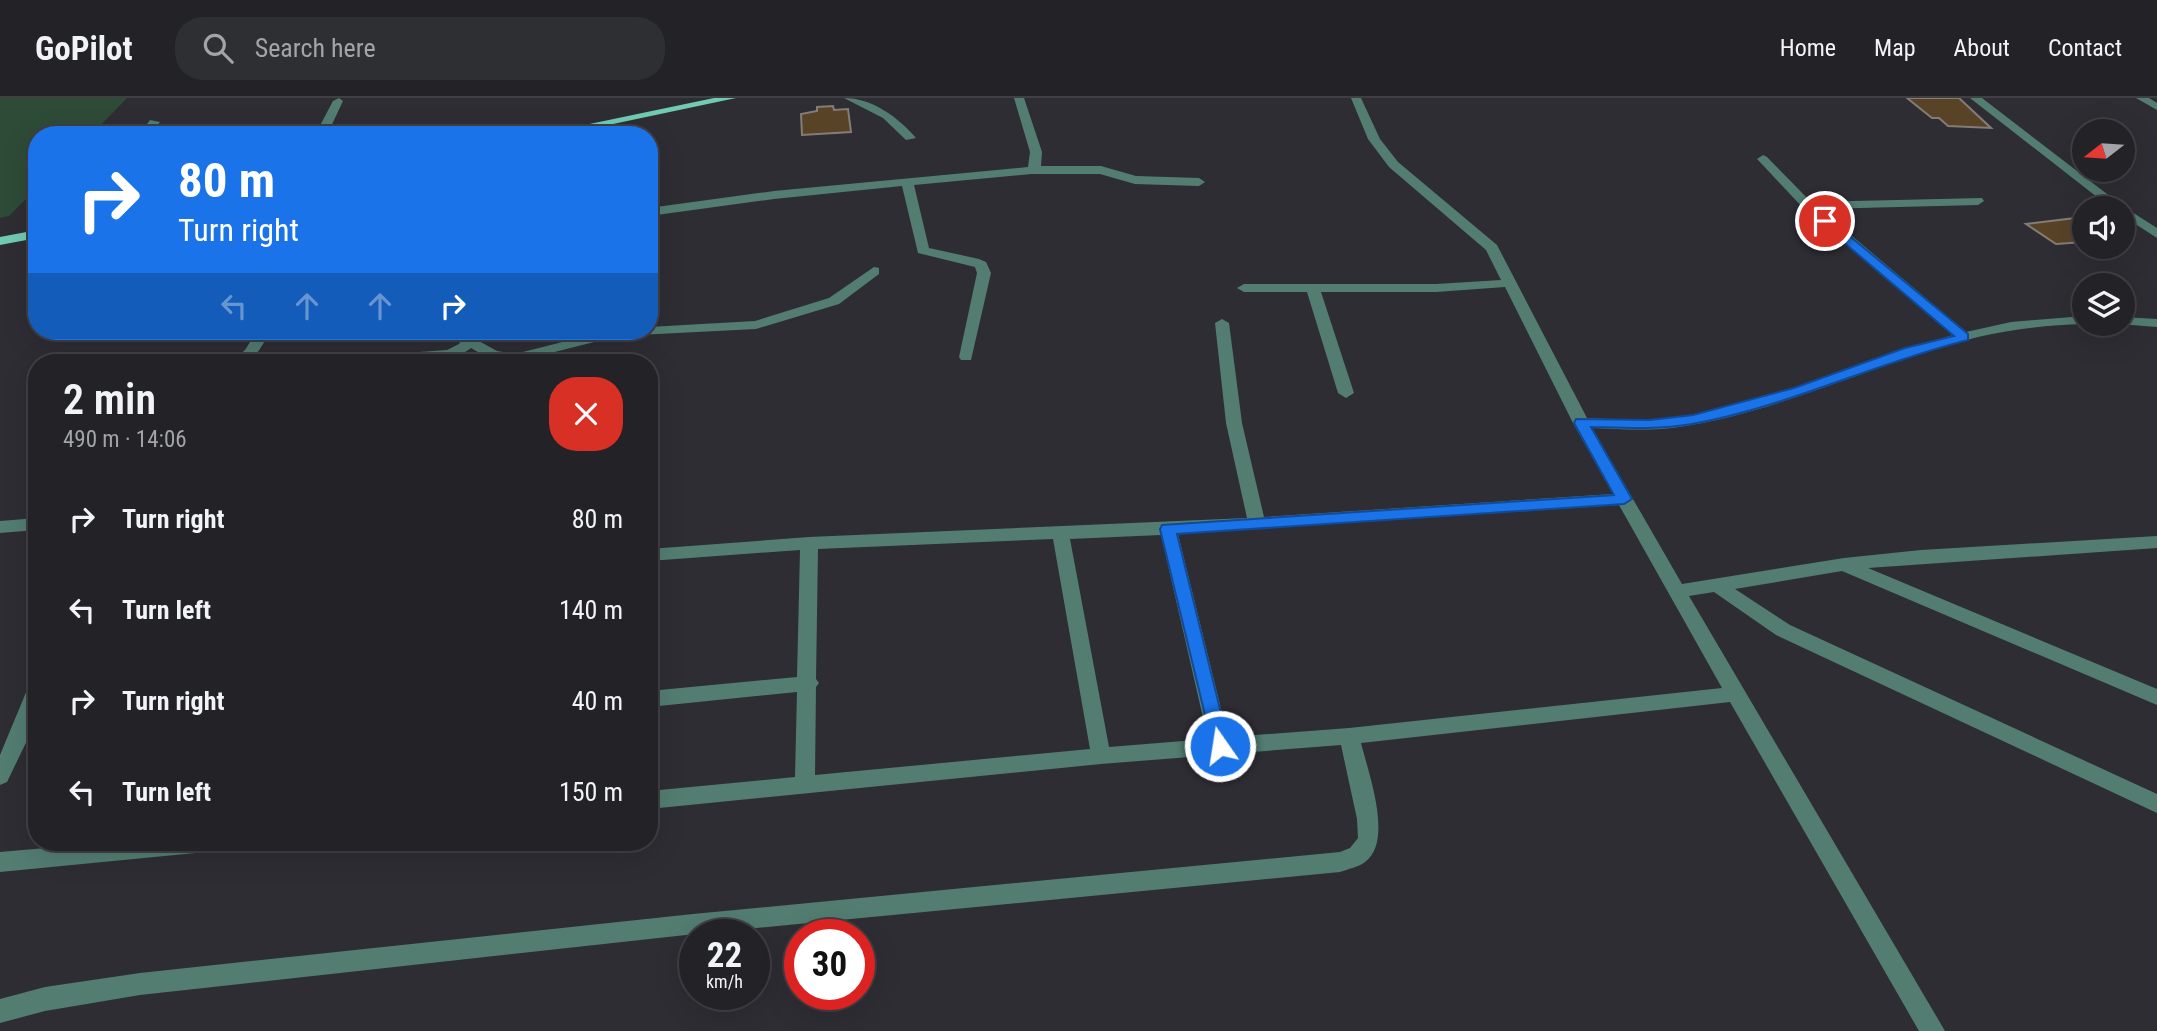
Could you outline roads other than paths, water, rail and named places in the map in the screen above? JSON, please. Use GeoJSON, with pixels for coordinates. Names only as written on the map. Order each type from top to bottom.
{"type":"FeatureCollection","features":[{"type":"Feature","properties":{"kind":"main road"},"geometry":{"type":"LineString","coordinates":[[590,126],[732,98]]}},
{"type":"Feature","properties":{"kind":"main road"},"geometry":{"type":"LineString","coordinates":[[0,241],[28,236]]}},
{"type":"Feature","properties":{"kind":"street"},"geometry":{"type":"LineString","coordinates":[[849,98],[887,117],[910,138]]}},
{"type":"Feature","properties":{"kind":"street"},"geometry":{"type":"LineString","coordinates":[[1019,98],[1036,152],[1035,166],[1031,170]]}},
{"type":"Feature","properties":{"kind":"street"},"geometry":{"type":"LineString","coordinates":[[1356,98],[1375,141],[1397,168],[1475,230],[1492,248],[1581,423],[1676,592],[1933,1031]]}},
{"type":"Feature","properties":{"kind":"street"},"geometry":{"type":"LineString","coordinates":[[1975,98],[2103,196]]}},
{"type":"Feature","properties":{"kind":"street"},"geometry":{"type":"LineString","coordinates":[[2141,98],[2157,107]]}},
{"type":"Feature","properties":{"kind":"street"},"geometry":{"type":"LineString","coordinates":[[326,126],[338,101]]}},
{"type":"Feature","properties":{"kind":"street"},"geometry":{"type":"LineString","coordinates":[[150,126],[154,121]]}},
{"type":"Feature","properties":{"kind":"street"},"geometry":{"type":"LineString","coordinates":[[1763,159],[1808,206],[1964,337]]}},
{"type":"Feature","properties":{"kind":"street"},"geometry":{"type":"LineString","coordinates":[[658,211],[788,193],[1031,170],[1101,170],[1135,180],[1199,182]]}},
{"type":"Feature","properties":{"kind":"street"},"geometry":{"type":"LineString","coordinates":[[907,183],[923,250],[934,255],[971,260],[981,265],[984,273],[966,357]]}},
{"type":"Feature","properties":{"kind":"street"},"geometry":{"type":"LineString","coordinates":[[1808,206],[1978,201]]}},
{"type":"Feature","properties":{"kind":"street"},"geometry":{"type":"LineString","coordinates":[[2135,219],[2157,233]]}},
{"type":"Feature","properties":{"kind":"street"},"geometry":{"type":"LineString","coordinates":[[658,330],[756,325],[774,321],[834,301],[874,271]]}},
{"type":"Feature","properties":{"kind":"street"},"geometry":{"type":"LineString","coordinates":[[1244,288],[1436,288],[1510,283]]}},
{"type":"Feature","properties":{"kind":"street"},"geometry":{"type":"LineString","coordinates":[[1313,288],[1346,393]]}},
{"type":"Feature","properties":{"kind":"street"},"geometry":{"type":"LineString","coordinates":[[1581,423],[1650,424],[1693,419],[1799,391],[1910,351],[1964,337],[2050,321],[2072,320]]}},
{"type":"Feature","properties":{"kind":"street"},"geometry":{"type":"LineString","coordinates":[[2135,322],[2157,323]]}},
{"type":"Feature","properties":{"kind":"street"},"geometry":{"type":"LineString","coordinates":[[1222,323],[1234,423],[1257,523]]}},
{"type":"Feature","properties":{"kind":"street"},"geometry":{"type":"LineString","coordinates":[[448,354],[463,350],[470,340]]}},
{"type":"Feature","properties":{"kind":"street"},"geometry":{"type":"LineString","coordinates":[[476,340],[492,354]]}},
{"type":"Feature","properties":{"kind":"street"},"geometry":{"type":"LineString","coordinates":[[531,354],[586,340]]}},
{"type":"Feature","properties":{"kind":"street"},"geometry":{"type":"LineString","coordinates":[[658,554],[808,543],[1168,529],[1624,499]]}},
{"type":"Feature","properties":{"kind":"street"},"geometry":{"type":"LineString","coordinates":[[0,527],[28,525]]}},
{"type":"Feature","properties":{"kind":"street"},"geometry":{"type":"LineString","coordinates":[[1168,529],[1220,746]]}},
{"type":"Feature","properties":{"kind":"street"},"geometry":{"type":"LineString","coordinates":[[1060,533],[1101,756]]}},
{"type":"Feature","properties":{"kind":"street"},"geometry":{"type":"LineString","coordinates":[[1676,592],[1921,555],[2157,542]]}},
{"type":"Feature","properties":{"kind":"street"},"geometry":{"type":"LineString","coordinates":[[805,785],[809,683],[808,543]]}},
{"type":"Feature","properties":{"kind":"street"},"geometry":{"type":"LineString","coordinates":[[1844,565],[2157,698]]}},
{"type":"Feature","properties":{"kind":"street"},"geometry":{"type":"LineString","coordinates":[[1716,585],[1783,630],[2157,804]]}},
{"type":"Feature","properties":{"kind":"street"},"geometry":{"type":"LineString","coordinates":[[658,698],[809,683]]}},
{"type":"Feature","properties":{"kind":"street"},"geometry":{"type":"LineString","coordinates":[[658,799],[1101,756],[1349,736],[1736,694]]}},
{"type":"Feature","properties":{"kind":"street"},"geometry":{"type":"LineString","coordinates":[[0,776],[28,715]]}},
{"type":"Feature","properties":{"kind":"street"},"geometry":{"type":"LineString","coordinates":[[0,1012],[45,999],[140,984],[692,925],[1340,862],[1358,855],[1369,841],[1368,819],[1349,736]]}},
{"type":"Feature","properties":{"kind":"street"},"geometry":{"type":"LineString","coordinates":[[0,862],[119,851]]}}]}
